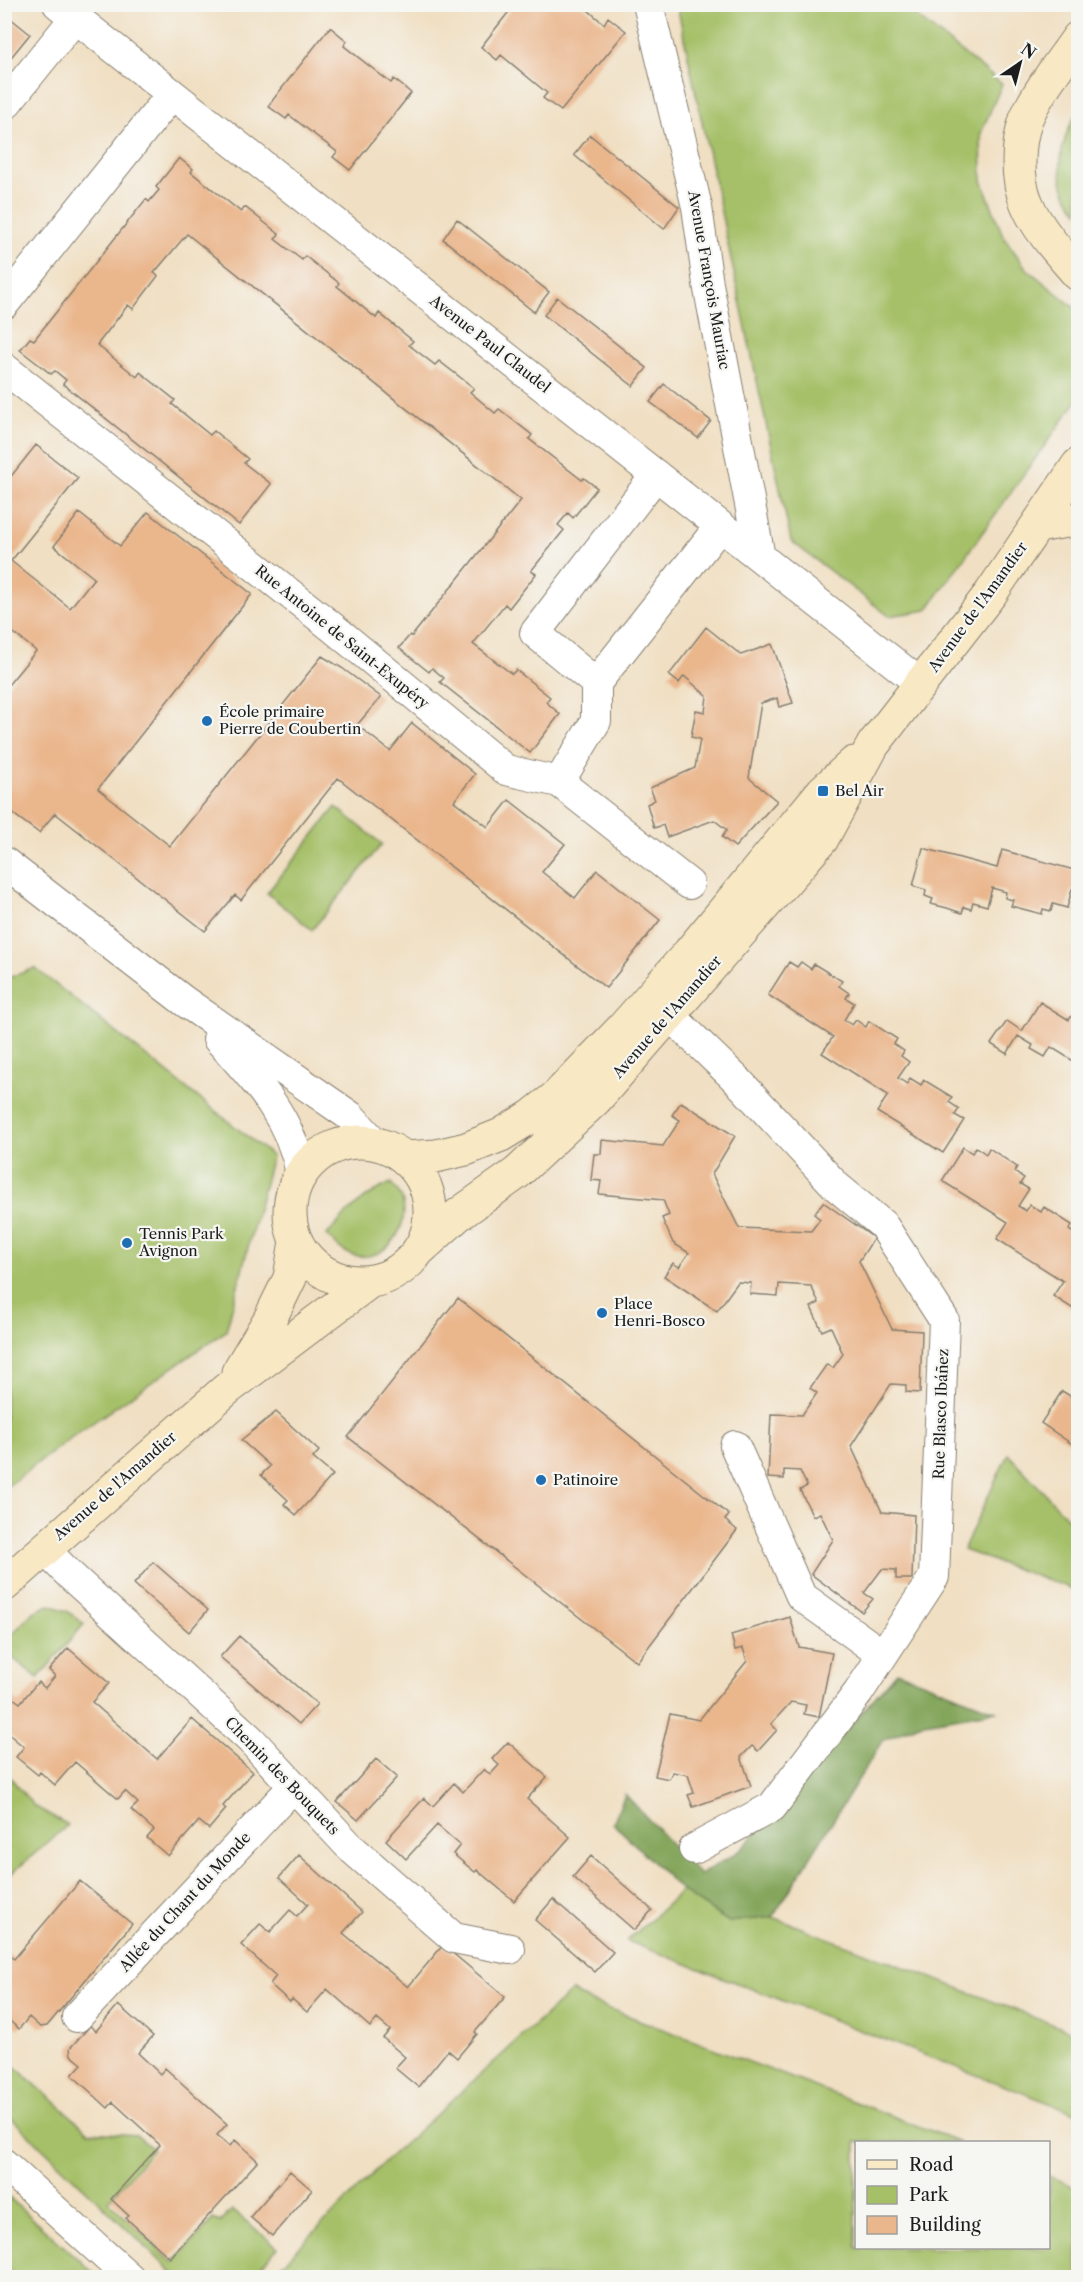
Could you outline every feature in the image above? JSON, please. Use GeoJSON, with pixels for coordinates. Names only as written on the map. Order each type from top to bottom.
{"type":"FeatureCollection","features":[{"type":"Feature","properties":{"kind":"main road"},"geometry":{"type":"LineString","coordinates":[[1078,38],[1048,81],[1026,119],[1020,149],[1020,182],[1027,205],[1066,248],[1078,274]]}},
{"type":"Feature","properties":{"kind":"main road","name":"Avenue de l'Amandier"},"geometry":{"type":"LineString","coordinates":[[405,1158],[436,1156],[466,1149],[501,1135],[532,1116],[556,1097],[660,1006],[822,838],[873,746],[991,593],[1078,465]]}},
{"type":"Feature","properties":{"kind":"main road"},"geometry":{"type":"LineString","coordinates":[[1038,526],[1078,519]]}},
{"type":"Feature","properties":{"kind":"main road","name":"Avenue de l'Amandier"},"geometry":{"type":"LineString","coordinates":[[418,1251],[458,1215],[517,1173],[596,1099],[660,1006]]}},
{"type":"Feature","properties":{"kind":"main road"},"geometry":{"type":"LineString","coordinates":[[354,1142],[375,1143],[405,1158],[418,1174],[427,1192],[430,1212],[427,1232],[418,1251],[405,1266],[388,1276],[369,1282],[347,1281],[326,1273],[308,1259],[296,1241],[290,1218],[291,1195],[301,1173],[315,1158],[333,1147],[354,1142]]}},
{"type":"Feature","properties":{"kind":"main road","name":"Avenue de l'Amandier"},"geometry":{"type":"LineString","coordinates":[[227,1389],[270,1319],[290,1278],[296,1241]]}},
{"type":"Feature","properties":{"kind":"main road","name":"Avenue de l'Amandier"},"geometry":{"type":"LineString","coordinates":[[4,1585],[227,1389],[369,1282]]}},
{"type":"Feature","properties":{"kind":"street","name":"Avenue François Mauriac"},"geometry":{"type":"LineString","coordinates":[[648,4],[697,207],[708,284],[760,557]]}},
{"type":"Feature","properties":{"kind":"street","name":"Avenue Paul Claudel"},"geometry":{"type":"LineString","coordinates":[[67,11],[921,684]]}},
{"type":"Feature","properties":{"kind":"street"},"geometry":{"type":"LineString","coordinates":[[4,106],[67,11]]}},
{"type":"Feature","properties":{"kind":"street"},"geometry":{"type":"LineString","coordinates":[[4,304],[172,94]]}},
{"type":"Feature","properties":{"kind":"street","name":"Rue Antoine de Saint-Exupéry"},"geometry":{"type":"LineString","coordinates":[[4,368],[332,627],[506,770],[559,782],[689,884]]}},
{"type":"Feature","properties":{"kind":"street"},"geometry":{"type":"LineString","coordinates":[[596,683],[535,633],[656,475]]}},
{"type":"Feature","properties":{"kind":"street"},"geometry":{"type":"LineString","coordinates":[[559,782],[596,721],[596,683],[720,526]]}},
{"type":"Feature","properties":{"kind":"street"},"geometry":{"type":"LineString","coordinates":[[4,862],[183,1001],[350,1116],[375,1143]]}},
{"type":"Feature","properties":{"kind":"street"},"geometry":{"type":"LineString","coordinates":[[183,1001],[268,1097],[296,1149],[301,1173]]}},
{"type":"Feature","properties":{"kind":"street","name":"Rue Blasco Ibáñez"},"geometry":{"type":"LineString","coordinates":[[660,1006],[739,1082],[836,1186],[883,1225],[944,1320],[934,1577],[858,1693],[772,1807],[694,1849]]}},
{"type":"Feature","properties":{"kind":"street"},"geometry":{"type":"LineString","coordinates":[[735,1446],[801,1596],[883,1655]]}},
{"type":"Feature","properties":{"kind":"street","name":"Chemin des Bouquets"},"geometry":{"type":"LineString","coordinates":[[44,1549],[251,1740],[351,1848],[454,1938],[510,1949]]}},
{"type":"Feature","properties":{"kind":"street","name":"Allée du Chant du Monde"},"geometry":{"type":"LineString","coordinates":[[77,2017],[293,1787]]}},
{"type":"Feature","properties":{"kind":"street"},"geometry":{"type":"LineString","coordinates":[[4,2164],[130,2277]]}},
{"type":"Feature","properties":{"kind":"green space"},"geometry":{"type":"Polygon","coordinates":[[[677,5],[902,5],[1002,84],[981,133],[982,180],[1003,236],[1026,268],[1076,309],[1078,399],[927,610],[889,616],[791,541],[677,5]]]}},
{"type":"Feature","properties":{"kind":"green space"},"geometry":{"type":"Polygon","coordinates":[[[1078,111],[1078,211],[1069,200],[1064,188],[1061,162],[1066,135],[1078,111]]]}},
{"type":"Feature","properties":{"kind":"green space"},"geometry":{"type":"Polygon","coordinates":[[[336,807],[382,844],[312,930],[267,893],[336,807]]]}},
{"type":"Feature","properties":{"kind":"green space","name":"Tennis Park Avignon"},"geometry":{"type":"Polygon","coordinates":[[[35,968],[272,1156],[226,1331],[69,1439],[5,1488],[5,979],[35,968]]]}},
{"type":"Feature","properties":{"kind":"green space"},"geometry":{"type":"Polygon","coordinates":[[[391,1183],[401,1197],[404,1210],[403,1221],[393,1241],[385,1249],[365,1256],[349,1254],[335,1244],[327,1235],[341,1219],[372,1193],[391,1183]]]}},
{"type":"Feature","properties":{"kind":"green space"},"geometry":{"type":"Polygon","coordinates":[[[1008,1454],[1078,1529],[1078,1591],[963,1550],[1008,1454]]]}},
{"type":"Feature","properties":{"kind":"green space"},"geometry":{"type":"Polygon","coordinates":[[[49,1605],[67,1611],[84,1624],[38,1678],[5,1652],[5,1642],[33,1612],[49,1605]]]}},
{"type":"Feature","properties":{"kind":"green space"},"geometry":{"type":"Polygon","coordinates":[[[897,1672],[996,1711],[919,1724],[883,1740],[773,1917],[729,1922],[682,1891],[613,1823],[625,1794],[700,1875],[741,1850],[897,1672]]]}},
{"type":"Feature","properties":{"kind":"green space"},"geometry":{"type":"Polygon","coordinates":[[[5,1771],[34,1806],[68,1825],[5,1879],[5,1771]]]}},
{"type":"Feature","properties":{"kind":"green space"},"geometry":{"type":"Polygon","coordinates":[[[682,1891],[729,1922],[773,1917],[1078,2034],[1078,2114],[627,1941],[682,1891]]]}},
{"type":"Feature","properties":{"kind":"green space"},"geometry":{"type":"Polygon","coordinates":[[[572,1991],[589,2001],[957,2141],[855,2141],[855,2249],[1050,2249],[1050,2176],[1078,2188],[1078,2277],[269,2277],[394,2153],[572,1991]]]}},
{"type":"Feature","properties":{"kind":"green space"},"geometry":{"type":"Polygon","coordinates":[[[4,2057],[89,2132],[136,2135],[153,2149],[108,2201],[173,2263],[213,2219],[220,2222],[232,2210],[278,2247],[251,2277],[177,2277],[5,2112],[4,2057]]]}},
{"type":"Feature","properties":{"kind":"green space"},"geometry":{"type":"Polygon","coordinates":[[[4,2194],[98,2277],[17,2277],[4,2267],[4,2194]]]}},
{"type":"Feature","properties":{"kind":"building"},"geometry":{"type":"Polygon","coordinates":[[[515,4],[581,4],[604,24],[608,17],[626,31],[561,111],[543,98],[547,93],[501,55],[497,60],[481,47],[515,4]]]}},
{"type":"Feature","properties":{"kind":"building"},"geometry":{"type":"Polygon","coordinates":[[[4,13],[30,34],[4,66],[4,13]]]}},
{"type":"Feature","properties":{"kind":"building"},"geometry":{"type":"Polygon","coordinates":[[[330,27],[347,41],[344,46],[391,83],[394,79],[411,93],[350,170],[333,157],[337,152],[289,115],[286,119],[268,106],[330,27]]]}},
{"type":"Feature","properties":{"kind":"building"},"geometry":{"type":"Polygon","coordinates":[[[590,135],[679,207],[664,229],[574,155],[590,135]]]}},
{"type":"Feature","properties":{"kind":"building"},"geometry":{"type":"Polygon","coordinates":[[[179,158],[193,169],[191,172],[241,212],[245,207],[279,234],[275,239],[302,260],[305,256],[339,283],[337,286],[376,318],[379,313],[413,341],[409,345],[435,365],[439,361],[474,388],[470,392],[495,413],[499,409],[532,435],[529,439],[582,480],[584,478],[597,488],[573,518],[568,513],[558,525],[564,530],[531,571],[536,574],[509,608],[505,604],[473,644],[512,674],[516,670],[550,697],[546,702],[560,714],[530,753],[440,682],[444,678],[432,668],[429,672],[399,648],[410,635],[412,636],[521,500],[187,234],[154,273],[158,276],[133,309],[128,305],[97,345],[137,377],[140,372],[175,400],[172,404],[210,435],[214,431],[248,459],[244,463],[271,484],[239,525],[63,384],[66,380],[55,371],[51,374],[20,350],[30,338],[34,340],[146,199],[149,202],[159,190],[156,187],[179,158]]]}},
{"type":"Feature","properties":{"kind":"building"},"geometry":{"type":"Polygon","coordinates":[[[457,219],[549,292],[534,312],[443,239],[457,219]]]}},
{"type":"Feature","properties":{"kind":"building"},"geometry":{"type":"Polygon","coordinates":[[[557,297],[647,368],[633,386],[544,315],[557,297]]]}},
{"type":"Feature","properties":{"kind":"building"},"geometry":{"type":"Polygon","coordinates":[[[664,384],[711,421],[698,438],[650,402],[664,384]]]}},
{"type":"Feature","properties":{"kind":"building"},"geometry":{"type":"Polygon","coordinates":[[[36,445],[78,478],[11,561],[70,608],[94,578],[54,546],[79,513],[120,546],[148,512],[252,594],[98,789],[170,846],[322,656],[381,697],[357,725],[390,751],[412,723],[475,774],[454,801],[488,827],[509,800],[565,844],[542,872],[575,898],[597,870],[660,920],[606,988],[338,778],[241,900],[235,895],[205,931],[55,813],[39,833],[4,807],[4,690],[36,651],[4,625],[4,485],[36,445]]]}},
{"type":"Feature","properties":{"kind":"building"},"geometry":{"type":"Polygon","coordinates":[[[706,627],[741,655],[772,644],[793,703],[779,707],[777,698],[761,703],[749,778],[777,801],[735,847],[722,837],[727,830],[714,820],[667,837],[663,825],[654,828],[647,804],[655,800],[650,788],[695,768],[700,739],[691,737],[696,710],[705,712],[707,696],[684,676],[679,683],[669,675],[706,627]]]}},
{"type":"Feature","properties":{"kind":"building"},"geometry":{"type":"Polygon","coordinates":[[[923,848],[997,868],[1002,850],[1078,871],[1078,891],[1072,889],[1067,908],[1053,904],[1051,911],[1043,909],[1042,914],[1011,906],[1013,900],[1005,898],[1006,892],[992,888],[987,906],[973,902],[971,909],[964,907],[962,913],[931,904],[933,899],[925,896],[926,890],[913,886],[923,848]]]}},
{"type":"Feature","properties":{"kind":"building"},"geometry":{"type":"Polygon","coordinates":[[[789,962],[797,967],[801,962],[811,969],[814,964],[842,981],[839,986],[849,993],[846,998],[854,1003],[844,1020],[852,1025],[856,1020],[866,1027],[869,1021],[897,1039],[894,1044],[904,1051],[901,1056],[909,1062],[898,1078],[907,1084],[910,1078],[921,1085],[924,1080],[952,1097],[949,1102],[959,1109],[955,1115],[964,1120],[943,1153],[877,1112],[888,1095],[822,1053],[833,1037],[768,995],[789,962]]]}},
{"type":"Feature","properties":{"kind":"building"},"geometry":{"type":"Polygon","coordinates":[[[1040,1002],[1069,1020],[1073,1014],[1078,1018],[1078,1064],[1051,1047],[1045,1057],[1031,1049],[1033,1045],[1018,1036],[1007,1054],[991,1044],[1007,1021],[1022,1031],[1040,1002]]]}},
{"type":"Feature","properties":{"kind":"building"},"geometry":{"type":"Polygon","coordinates":[[[681,1102],[735,1136],[712,1174],[739,1228],[811,1231],[820,1219],[814,1214],[823,1202],[874,1238],[859,1261],[892,1329],[922,1331],[920,1393],[906,1392],[906,1385],[891,1384],[851,1446],[882,1512],[914,1515],[912,1579],[896,1579],[896,1570],[882,1569],[864,1593],[873,1599],[862,1612],[811,1574],[833,1540],[820,1513],[813,1516],[800,1490],[807,1486],[800,1471],[784,1470],[784,1479],[768,1478],[771,1414],[802,1415],[817,1393],[810,1388],[827,1364],[833,1368],[843,1354],[831,1327],[822,1331],[811,1307],[819,1303],[811,1286],[779,1284],[778,1296],[750,1294],[751,1283],[738,1282],[717,1311],[664,1276],[673,1263],[679,1267],[689,1253],[673,1243],[662,1218],[669,1215],[663,1200],[599,1194],[601,1181],[591,1180],[594,1154],[601,1154],[602,1140],[663,1146],[680,1120],[672,1115],[681,1102]]]}},
{"type":"Feature","properties":{"kind":"building"},"geometry":{"type":"Polygon","coordinates":[[[963,1147],[972,1153],[976,1147],[986,1154],[989,1148],[1017,1167],[1014,1172],[1024,1178],[1020,1184],[1029,1189],[1018,1206],[1026,1211],[1030,1205],[1041,1212],[1044,1207],[1072,1225],[1069,1230],[1078,1236],[1075,1242],[1078,1244],[1078,1255],[1073,1263],[1078,1267],[1078,1312],[1053,1296],[1063,1281],[997,1239],[1008,1222],[942,1181],[963,1147]]]}},
{"type":"Feature","properties":{"kind":"building"},"geometry":{"type":"Polygon","coordinates":[[[458,1298],[729,1515],[725,1520],[737,1530],[637,1662],[348,1437],[458,1298]]]}},
{"type":"Feature","properties":{"kind":"building"},"geometry":{"type":"Polygon","coordinates":[[[1062,1391],[1075,1399],[1078,1393],[1078,1448],[1041,1423],[1062,1391]]]}},
{"type":"Feature","properties":{"kind":"building"},"geometry":{"type":"Polygon","coordinates":[[[276,1412],[319,1451],[313,1458],[333,1475],[296,1515],[284,1504],[288,1500],[261,1475],[270,1466],[241,1440],[276,1412]]]}},
{"type":"Feature","properties":{"kind":"building"},"geometry":{"type":"Polygon","coordinates":[[[153,1562],[208,1610],[189,1632],[134,1584],[153,1562]]]}},
{"type":"Feature","properties":{"kind":"building"},"geometry":{"type":"Polygon","coordinates":[[[790,1617],[799,1647],[832,1653],[819,1717],[804,1714],[806,1705],[791,1702],[771,1724],[777,1730],[758,1751],[752,1746],[741,1757],[751,1786],[693,1807],[688,1795],[694,1793],[688,1775],[673,1772],[669,1779],[655,1776],[670,1714],[699,1720],[747,1661],[743,1648],[735,1650],[731,1635],[790,1617]]]}},
{"type":"Feature","properties":{"kind":"building"},"geometry":{"type":"Polygon","coordinates":[[[239,1636],[317,1704],[299,1724],[220,1657],[239,1636]]]}},
{"type":"Feature","properties":{"kind":"building"},"geometry":{"type":"Polygon","coordinates":[[[68,1648],[109,1683],[92,1702],[157,1759],[192,1719],[253,1772],[223,1806],[226,1809],[209,1829],[199,1821],[168,1856],[147,1838],[154,1830],[131,1810],[138,1803],[125,1791],[118,1799],[75,1762],[55,1785],[40,1772],[38,1775],[16,1757],[24,1747],[4,1730],[4,1700],[9,1695],[20,1703],[38,1682],[45,1688],[55,1676],[49,1670],[68,1648]]]}},
{"type":"Feature","properties":{"kind":"building"},"geometry":{"type":"Polygon","coordinates":[[[508,1742],[547,1777],[527,1799],[570,1837],[514,1901],[477,1870],[475,1872],[453,1854],[460,1845],[437,1825],[406,1859],[386,1840],[424,1798],[433,1806],[454,1783],[463,1792],[484,1769],[490,1775],[499,1765],[492,1759],[508,1742]]]}},
{"type":"Feature","properties":{"kind":"building"},"geometry":{"type":"Polygon","coordinates":[[[376,1759],[397,1777],[358,1820],[337,1802],[376,1759]]]}},
{"type":"Feature","properties":{"kind":"building"},"geometry":{"type":"Polygon","coordinates":[[[299,1855],[362,1912],[343,1933],[408,1987],[443,1945],[505,1997],[475,2032],[477,2034],[457,2058],[448,2050],[418,2087],[395,2068],[405,2057],[383,2038],[390,2030],[377,2019],[370,2027],[327,1989],[307,2012],[292,1999],[290,2002],[270,1984],[276,1976],[241,1945],[260,1924],[270,1932],[290,1910],[297,1916],[308,1904],[279,1878],[299,1855]]]}},
{"type":"Feature","properties":{"kind":"building"},"geometry":{"type":"Polygon","coordinates":[[[591,1856],[652,1910],[634,1930],[573,1877],[591,1856]]]}},
{"type":"Feature","properties":{"kind":"building"},"geometry":{"type":"Polygon","coordinates":[[[80,1881],[132,1924],[47,2026],[40,2027],[29,2017],[19,2029],[4,2016],[4,1951],[14,1959],[80,1881]]]}},
{"type":"Feature","properties":{"kind":"building"},"geometry":{"type":"Polygon","coordinates":[[[553,1899],[613,1952],[595,1972],[535,1920],[553,1899]]]}},
{"type":"Feature","properties":{"kind":"building"},"geometry":{"type":"Polygon","coordinates":[[[118,2005],[153,2036],[138,2053],[160,2074],[165,2068],[227,2124],[217,2135],[230,2146],[235,2140],[258,2161],[170,2258],[126,2218],[129,2216],[111,2199],[160,2145],[113,2102],[108,2108],[72,2075],[82,2064],[71,2055],[70,2048],[90,2026],[96,2031],[118,2005]]]}},
{"type":"Feature","properties":{"kind":"building"},"geometry":{"type":"Polygon","coordinates":[[[290,2171],[312,2190],[272,2236],[250,2217],[290,2171]]]}},
{"type":"Feature","properties":{"kind":"place","name":"École primaire Pierre de Coubertin"},"geometry":{"type":"Point","coordinates":[207,721]}},
{"type":"Feature","properties":{"kind":"place","name":"Bel Air"},"geometry":{"type":"Point","coordinates":[823,791]}},
{"type":"Feature","properties":{"kind":"place","name":"Tennis Park Avignon"},"geometry":{"type":"Point","coordinates":[127,1243]}},
{"type":"Feature","properties":{"kind":"place","name":"Place Henri-Bosco"},"geometry":{"type":"Point","coordinates":[602,1313]}},
{"type":"Feature","properties":{"kind":"place","name":"Patinoire"},"geometry":{"type":"Point","coordinates":[541,1480]}}]}
